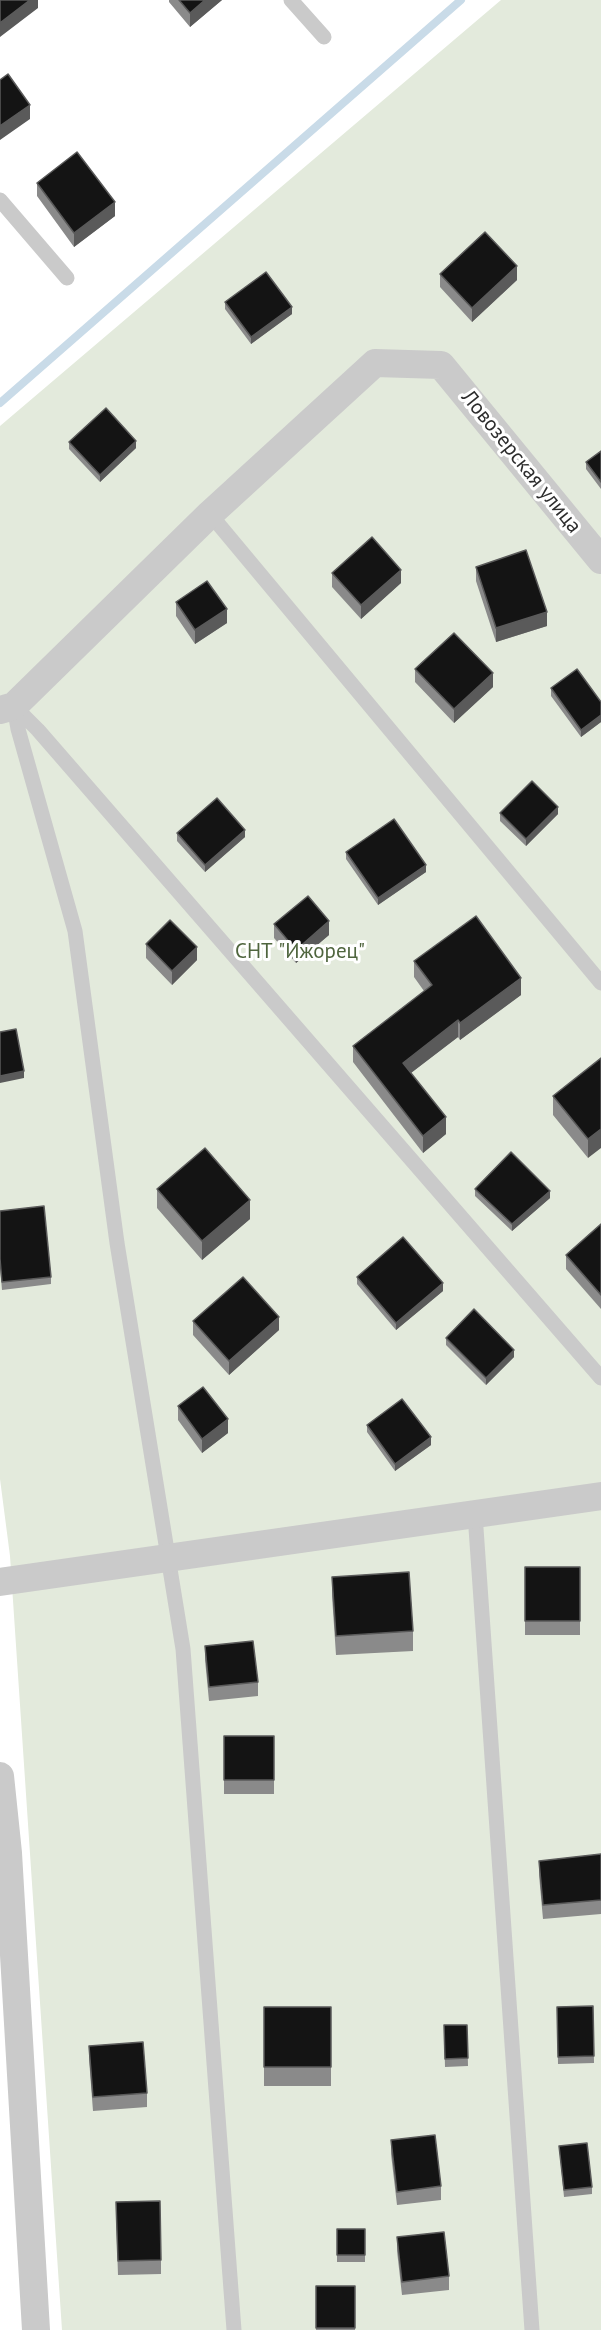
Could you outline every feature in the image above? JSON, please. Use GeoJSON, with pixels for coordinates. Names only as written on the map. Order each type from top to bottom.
{"type":"FeatureCollection","features":[{"type":"Feature","properties":{"kind":"street","name":"Ловозерская улица"},"geometry":{"type":"LineString","coordinates":[[210,514],[375,363],[441,365],[601,560]]}},
{"type":"Feature","properties":{"kind":"street"},"geometry":{"type":"LineString","coordinates":[[7,708],[210,514]]}},
{"type":"Feature","properties":{"kind":"street"},"geometry":{"type":"LineString","coordinates":[[0,1582],[601,1496]]}},
{"type":"Feature","properties":{"kind":"street"},"geometry":{"type":"LineString","coordinates":[[0,1776],[8,1853],[10,2056],[36,2330]]}},
{"type":"Feature","properties":{"kind":"lane"},"geometry":{"type":"LineString","coordinates":[[291,0],[324,37]]}},
{"type":"Feature","properties":{"kind":"lane"},"geometry":{"type":"LineString","coordinates":[[0,200],[67,278]]}},
{"type":"Feature","properties":{"kind":"lane"},"geometry":{"type":"LineString","coordinates":[[210,514],[601,983]]}},
{"type":"Feature","properties":{"kind":"lane"},"geometry":{"type":"LineString","coordinates":[[7,708],[46,739],[601,1378]]}},
{"type":"Feature","properties":{"kind":"lane"},"geometry":{"type":"LineString","coordinates":[[7,708],[18,729],[75,931],[117,1243],[166,1559],[183,1649],[234,2330]]}},
{"type":"Feature","properties":{"kind":"lane"},"geometry":{"type":"LineString","coordinates":[[475,1514],[532,2330]]}},
{"type":"Feature","properties":{"kind":"green space","name":"СНТ \"Ижорец\""},"geometry":{"type":"Polygon","coordinates":[[[501,0],[601,0],[601,2330],[62,2330],[10,1556],[0,1479],[0,426],[501,0]]]}},
{"type":"Feature","properties":{"kind":"building"},"geometry":{"type":"Polygon","coordinates":[[[0,0],[30,0],[0,23],[0,0]]]}},
{"type":"Feature","properties":{"kind":"building"},"geometry":{"type":"Polygon","coordinates":[[[179,0],[205,0],[190,13],[179,0]]]}},
{"type":"Feature","properties":{"kind":"building"},"geometry":{"type":"Polygon","coordinates":[[[8,74],[30,105],[0,126],[0,80],[8,74]]]}},
{"type":"Feature","properties":{"kind":"building"},"geometry":{"type":"Polygon","coordinates":[[[77,152],[115,202],[74,233],[37,183],[77,152]]]}},
{"type":"Feature","properties":{"kind":"building"},"geometry":{"type":"Polygon","coordinates":[[[485,232],[517,266],[472,308],[440,274],[485,232]]]}},
{"type":"Feature","properties":{"kind":"building"},"geometry":{"type":"Polygon","coordinates":[[[266,272],[292,307],[251,337],[225,302],[266,272]]]}},
{"type":"Feature","properties":{"kind":"building"},"geometry":{"type":"Polygon","coordinates":[[[106,408],[136,441],[100,475],[69,442],[106,408]]]}},
{"type":"Feature","properties":{"kind":"building"},"geometry":{"type":"Polygon","coordinates":[[[601,451],[601,482],[586,462],[601,451]]]}},
{"type":"Feature","properties":{"kind":"building"},"geometry":{"type":"Polygon","coordinates":[[[372,537],[401,570],[361,605],[332,573],[372,537]]]}},
{"type":"Feature","properties":{"kind":"building"},"geometry":{"type":"Polygon","coordinates":[[[526,550],[547,612],[496,628],[476,567],[526,550]]]}},
{"type":"Feature","properties":{"kind":"building"},"geometry":{"type":"Polygon","coordinates":[[[207,581],[227,609],[195,630],[176,602],[207,581]]]}},
{"type":"Feature","properties":{"kind":"building"},"geometry":{"type":"Polygon","coordinates":[[[454,633],[493,673],[454,709],[415,669],[454,633]]]}},
{"type":"Feature","properties":{"kind":"building"},"geometry":{"type":"Polygon","coordinates":[[[577,669],[601,702],[601,715],[581,730],[551,688],[577,669]]]}},
{"type":"Feature","properties":{"kind":"building"},"geometry":{"type":"Polygon","coordinates":[[[532,781],[558,807],[526,839],[500,813],[532,781]]]}},
{"type":"Feature","properties":{"kind":"building"},"geometry":{"type":"Polygon","coordinates":[[[217,798],[245,830],[205,865],[177,833],[217,798]]]}},
{"type":"Feature","properties":{"kind":"building"},"geometry":{"type":"Polygon","coordinates":[[[394,819],[426,865],[378,898],[346,852],[394,819]]]}},
{"type":"Feature","properties":{"kind":"building"},"geometry":{"type":"Polygon","coordinates":[[[308,896],[329,921],[296,950],[274,924],[308,896]]]}},
{"type":"Feature","properties":{"kind":"building"},"geometry":{"type":"Polygon","coordinates":[[[476,916],[521,978],[460,1023],[458,1020],[403,1063],[446,1117],[423,1136],[353,1046],[432,985],[414,961],[476,916]]]}},
{"type":"Feature","properties":{"kind":"building"},"geometry":{"type":"Polygon","coordinates":[[[170,920],[197,947],[172,971],[146,944],[170,920]]]}},
{"type":"Feature","properties":{"kind":"building"},"geometry":{"type":"Polygon","coordinates":[[[16,1029],[24,1071],[0,1076],[0,1032],[16,1029]]]}},
{"type":"Feature","properties":{"kind":"building"},"geometry":{"type":"Polygon","coordinates":[[[601,1058],[601,1129],[588,1139],[553,1096],[601,1058]]]}},
{"type":"Feature","properties":{"kind":"building"},"geometry":{"type":"Polygon","coordinates":[[[205,1148],[250,1200],[202,1241],[157,1189],[205,1148]]]}},
{"type":"Feature","properties":{"kind":"building"},"geometry":{"type":"Polygon","coordinates":[[[511,1152],[550,1191],[512,1224],[475,1189],[511,1152]]]}},
{"type":"Feature","properties":{"kind":"building"},"geometry":{"type":"Polygon","coordinates":[[[44,1206],[51,1277],[2,1282],[0,1211],[44,1206]]]}},
{"type":"Feature","properties":{"kind":"building"},"geometry":{"type":"Polygon","coordinates":[[[601,1224],[601,1295],[566,1255],[601,1224]]]}},
{"type":"Feature","properties":{"kind":"building"},"geometry":{"type":"Polygon","coordinates":[[[403,1237],[443,1283],[396,1323],[357,1277],[403,1237]]]}},
{"type":"Feature","properties":{"kind":"building"},"geometry":{"type":"Polygon","coordinates":[[[243,1277],[279,1317],[229,1361],[193,1321],[243,1277]]]}},
{"type":"Feature","properties":{"kind":"building"},"geometry":{"type":"Polygon","coordinates":[[[474,1309],[514,1350],[486,1378],[446,1338],[474,1309]]]}},
{"type":"Feature","properties":{"kind":"building"},"geometry":{"type":"Polygon","coordinates":[[[203,1387],[228,1419],[202,1439],[178,1406],[203,1387]]]}},
{"type":"Feature","properties":{"kind":"building"},"geometry":{"type":"Polygon","coordinates":[[[402,1399],[431,1437],[395,1464],[367,1425],[402,1399]]]}},
{"type":"Feature","properties":{"kind":"building"},"geometry":{"type":"Polygon","coordinates":[[[525,1567],[580,1567],[580,1621],[525,1621],[525,1567]]]}},
{"type":"Feature","properties":{"kind":"building"},"geometry":{"type":"Polygon","coordinates":[[[409,1572],[413,1631],[336,1636],[332,1577],[409,1572]]]}},
{"type":"Feature","properties":{"kind":"building"},"geometry":{"type":"Polygon","coordinates":[[[253,1641],[258,1682],[209,1687],[205,1646],[253,1641]]]}},
{"type":"Feature","properties":{"kind":"building"},"geometry":{"type":"Polygon","coordinates":[[[224,1736],[274,1736],[274,1780],[224,1780],[224,1736]]]}},
{"type":"Feature","properties":{"kind":"building"},"geometry":{"type":"Polygon","coordinates":[[[601,1854],[601,1900],[543,1905],[539,1861],[601,1854]]]}},
{"type":"Feature","properties":{"kind":"building"},"geometry":{"type":"Polygon","coordinates":[[[593,2006],[594,2056],[558,2057],[557,2007],[593,2006]]]}},
{"type":"Feature","properties":{"kind":"building"},"geometry":{"type":"Polygon","coordinates":[[[264,2007],[331,2007],[331,2067],[264,2067],[264,2007]]]}},
{"type":"Feature","properties":{"kind":"building"},"geometry":{"type":"Polygon","coordinates":[[[444,2025],[467,2025],[468,2058],[445,2059],[444,2025]]]}},
{"type":"Feature","properties":{"kind":"building"},"geometry":{"type":"Polygon","coordinates":[[[143,2042],[147,2093],[93,2097],[89,2046],[143,2042]]]}},
{"type":"Feature","properties":{"kind":"building"},"geometry":{"type":"Polygon","coordinates":[[[435,2135],[441,2186],[397,2192],[391,2140],[435,2135]]]}},
{"type":"Feature","properties":{"kind":"building"},"geometry":{"type":"Polygon","coordinates":[[[587,2143],[592,2187],[564,2190],[559,2146],[587,2143]]]}},
{"type":"Feature","properties":{"kind":"building"},"geometry":{"type":"Polygon","coordinates":[[[160,2201],[161,2260],[118,2261],[116,2202],[160,2201]]]}},
{"type":"Feature","properties":{"kind":"building"},"geometry":{"type":"Polygon","coordinates":[[[337,2229],[365,2229],[365,2255],[337,2255],[337,2229]]]}},
{"type":"Feature","properties":{"kind":"building"},"geometry":{"type":"Polygon","coordinates":[[[444,2232],[449,2276],[402,2282],[397,2237],[444,2232]]]}},
{"type":"Feature","properties":{"kind":"building"},"geometry":{"type":"Polygon","coordinates":[[[316,2286],[355,2286],[355,2328],[316,2328],[316,2286]]]}},
{"type":"Feature","properties":{"kind":"waterway"},"geometry":{"type":"LineString","coordinates":[[0,403],[461,0]]}}]}
